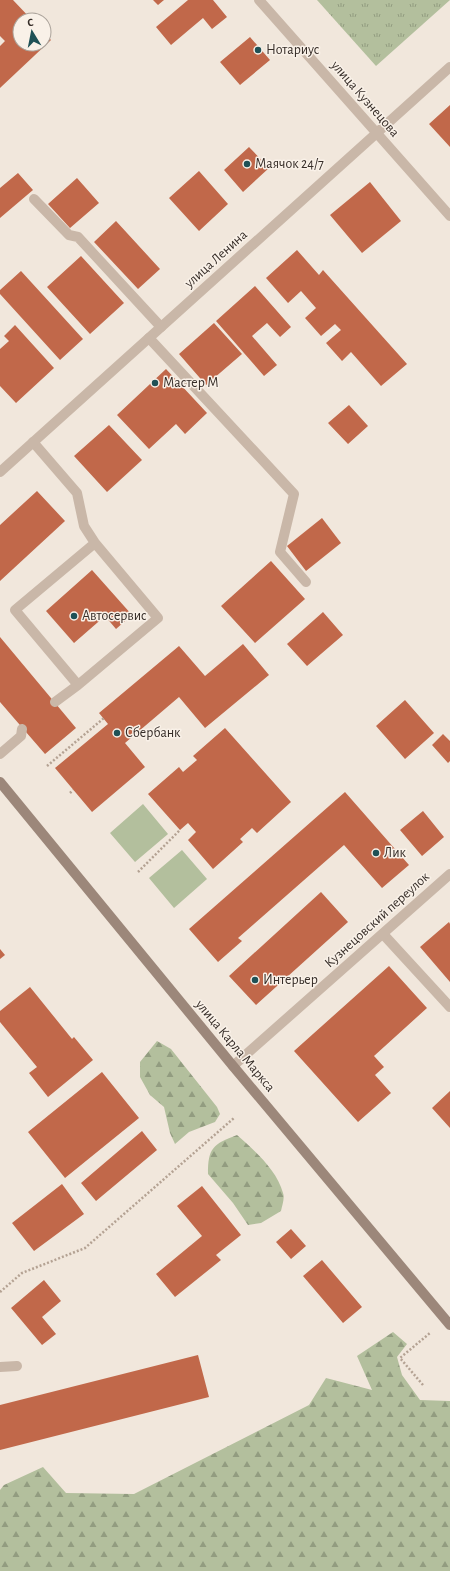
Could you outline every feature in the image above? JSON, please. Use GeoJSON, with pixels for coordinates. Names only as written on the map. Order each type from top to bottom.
{"type":"FeatureCollection","features":[{"type":"Feature","properties":{"kind":"main road","name":"улица Карла Маркса"},"geometry":{"type":"LineString","coordinates":[[0,782],[233,1066],[450,1325]]}},
{"type":"Feature","properties":{"kind":"street","name":"улица Кузнецова"},"geometry":{"type":"LineString","coordinates":[[259,0],[450,216]]}},
{"type":"Feature","properties":{"kind":"street","name":"улица Ленина"},"geometry":{"type":"LineString","coordinates":[[0,472],[375,132],[450,66]]}},
{"type":"Feature","properties":{"kind":"street"},"geometry":{"type":"LineString","coordinates":[[34,199],[69,236],[78,237],[162,326]]}},
{"type":"Feature","properties":{"kind":"street"},"geometry":{"type":"LineString","coordinates":[[149,338],[294,494],[280,552],[306,582]]}},
{"type":"Feature","properties":{"kind":"street"},"geometry":{"type":"LineString","coordinates":[[33,442],[77,492],[84,526],[94,543],[158,618],[78,685],[55,702]]}},
{"type":"Feature","properties":{"kind":"street"},"geometry":{"type":"LineString","coordinates":[[78,685],[15,610],[94,543]]}},
{"type":"Feature","properties":{"kind":"street"},"geometry":{"type":"LineString","coordinates":[[0,754],[21,736],[22,729]]}},
{"type":"Feature","properties":{"kind":"street","name":"Кузнецовский переулок"},"geometry":{"type":"LineString","coordinates":[[233,1066],[450,874]]}},
{"type":"Feature","properties":{"kind":"street"},"geometry":{"type":"LineString","coordinates":[[382,934],[450,1007]]}},
{"type":"Feature","properties":{"kind":"street"},"geometry":{"type":"LineString","coordinates":[[0,1367],[17,1366]]}},
{"type":"Feature","properties":{"kind":"path"},"geometry":{"type":"LineString","coordinates":[[47,766],[104,718]]}},
{"type":"Feature","properties":{"kind":"path"},"geometry":{"type":"LineString","coordinates":[[70,793],[73,790]]}},
{"type":"Feature","properties":{"kind":"path"},"geometry":{"type":"LineString","coordinates":[[138,872],[180,830]]}},
{"type":"Feature","properties":{"kind":"path"},"geometry":{"type":"LineString","coordinates":[[0,1292],[22,1273],[85,1248],[234,1118]]}},
{"type":"Feature","properties":{"kind":"path"},"geometry":{"type":"LineString","coordinates":[[423,1385],[400,1358],[430,1333]]}},
{"type":"Feature","properties":{"kind":"green space"},"geometry":{"type":"Polygon","coordinates":[[[317,0],[450,0],[376,66],[317,0]]]}},
{"type":"Feature","properties":{"kind":"green space"},"geometry":{"type":"Polygon","coordinates":[[[143,804],[168,834],[135,862],[110,833],[143,804]]]}},
{"type":"Feature","properties":{"kind":"green space"},"geometry":{"type":"Polygon","coordinates":[[[182,850],[207,879],[174,908],[149,878],[182,850]]]}},
{"type":"Feature","properties":{"kind":"green space"},"geometry":{"type":"Polygon","coordinates":[[[157,1041],[171,1049],[217,1107],[220,1114],[215,1122],[189,1132],[175,1144],[170,1133],[164,1107],[150,1095],[140,1077],[140,1062],[157,1041]]]}},
{"type":"Feature","properties":{"kind":"green space"},"geometry":{"type":"Polygon","coordinates":[[[237,1135],[270,1168],[276,1176],[284,1195],[281,1211],[261,1223],[248,1225],[233,1203],[208,1174],[209,1158],[214,1148],[222,1141],[237,1135]]]}},
{"type":"Feature","properties":{"kind":"green space"},"geometry":{"type":"Polygon","coordinates":[[[393,1332],[407,1344],[397,1357],[402,1375],[420,1400],[450,1401],[450,1571],[0,1571],[0,1490],[4,1485],[43,1467],[66,1493],[134,1494],[309,1405],[326,1378],[372,1390],[357,1356],[393,1332]]]}},
{"type":"Feature","properties":{"kind":"building"},"geometry":{"type":"Polygon","coordinates":[[[0,0],[13,0],[24,12],[12,12],[12,52],[38,52],[0,88],[0,46],[5,41],[0,36],[0,0]]]}},
{"type":"Feature","properties":{"kind":"building"},"geometry":{"type":"Polygon","coordinates":[[[153,0],[164,0],[158,5],[153,0]]]}},
{"type":"Feature","properties":{"kind":"building"},"geometry":{"type":"Polygon","coordinates":[[[188,0],[213,0],[227,17],[212,29],[203,18],[171,45],[156,27],[188,0]]]}},
{"type":"Feature","properties":{"kind":"building"},"geometry":{"type":"Polygon","coordinates":[[[250,37],[270,60],[240,85],[220,62],[250,37]]]}},
{"type":"Feature","properties":{"kind":"building"},"geometry":{"type":"Polygon","coordinates":[[[450,105],[450,147],[429,124],[450,105]]]}},
{"type":"Feature","properties":{"kind":"building"},"geometry":{"type":"Polygon","coordinates":[[[249,147],[269,168],[243,192],[224,170],[249,147]]]}},
{"type":"Feature","properties":{"kind":"building"},"geometry":{"type":"Polygon","coordinates":[[[199,171],[228,204],[199,231],[169,198],[199,171]]]}},
{"type":"Feature","properties":{"kind":"building"},"geometry":{"type":"Polygon","coordinates":[[[18,173],[33,190],[0,218],[0,188],[18,173]]]}},
{"type":"Feature","properties":{"kind":"building"},"geometry":{"type":"Polygon","coordinates":[[[77,178],[99,203],[70,228],[48,204],[77,178]]]}},
{"type":"Feature","properties":{"kind":"building"},"geometry":{"type":"Polygon","coordinates":[[[370,182],[401,221],[362,253],[330,215],[370,182]]]}},
{"type":"Feature","properties":{"kind":"building"},"geometry":{"type":"Polygon","coordinates":[[[116,221],[160,269],[138,289],[94,242],[116,221]]]}},
{"type":"Feature","properties":{"kind":"building"},"geometry":{"type":"Polygon","coordinates":[[[297,250],[319,275],[323,270],[407,364],[381,386],[351,352],[342,361],[326,343],[341,330],[335,324],[321,336],[305,318],[316,308],[301,291],[288,303],[266,278],[297,250]]]}},
{"type":"Feature","properties":{"kind":"building"},"geometry":{"type":"Polygon","coordinates":[[[81,256],[124,303],[90,334],[47,287],[81,256]]]}},
{"type":"Feature","properties":{"kind":"building"},"geometry":{"type":"Polygon","coordinates":[[[21,271],[83,339],[60,360],[0,294],[0,290],[21,271]]]}},
{"type":"Feature","properties":{"kind":"building"},"geometry":{"type":"Polygon","coordinates":[[[255,286],[291,327],[280,337],[267,323],[252,336],[277,365],[264,376],[216,321],[255,286]]]}},
{"type":"Feature","properties":{"kind":"building"},"geometry":{"type":"Polygon","coordinates":[[[214,323],[242,354],[206,385],[179,354],[214,323]]]}},
{"type":"Feature","properties":{"kind":"building"},"geometry":{"type":"Polygon","coordinates":[[[15,325],[54,368],[16,403],[0,386],[0,349],[9,341],[4,336],[15,325]]]}},
{"type":"Feature","properties":{"kind":"building"},"geometry":{"type":"Polygon","coordinates":[[[166,369],[207,413],[185,434],[176,424],[149,449],[117,415],[166,369]]]}},
{"type":"Feature","properties":{"kind":"building"},"geometry":{"type":"Polygon","coordinates":[[[349,405],[368,426],[348,444],[328,423],[349,405]]]}},
{"type":"Feature","properties":{"kind":"building"},"geometry":{"type":"Polygon","coordinates":[[[109,425],[142,460],[107,492],[74,456],[109,425]]]}},
{"type":"Feature","properties":{"kind":"building"},"geometry":{"type":"Polygon","coordinates":[[[37,491],[65,521],[0,581],[0,525],[37,491]]]}},
{"type":"Feature","properties":{"kind":"building"},"geometry":{"type":"Polygon","coordinates":[[[322,518],[341,543],[306,571],[287,546],[322,518]]]}},
{"type":"Feature","properties":{"kind":"building"},"geometry":{"type":"Polygon","coordinates":[[[271,561],[305,599],[255,643],[221,606],[271,561]]]}},
{"type":"Feature","properties":{"kind":"building"},"geometry":{"type":"Polygon","coordinates":[[[92,570],[132,615],[116,629],[105,616],[74,643],[46,611],[92,570]]]}},
{"type":"Feature","properties":{"kind":"building"},"geometry":{"type":"Polygon","coordinates":[[[323,612],[343,635],[307,666],[287,644],[323,612]]]}},
{"type":"Feature","properties":{"kind":"building"},"geometry":{"type":"Polygon","coordinates":[[[0,637],[76,728],[45,754],[0,702],[0,637]]]}},
{"type":"Feature","properties":{"kind":"building","name":"Сбербанк"},"geometry":{"type":"Polygon","coordinates":[[[243,644],[269,675],[205,728],[179,697],[125,743],[145,767],[92,812],[55,768],[108,724],[99,713],[179,646],[205,676],[243,644]]]}},
{"type":"Feature","properties":{"kind":"building"},"geometry":{"type":"Polygon","coordinates":[[[405,700],[434,733],[405,759],[376,726],[405,700]]]}},
{"type":"Feature","properties":{"kind":"building"},"geometry":{"type":"Polygon","coordinates":[[[225,728],[291,802],[257,833],[252,828],[240,839],[243,842],[213,869],[188,840],[196,832],[188,823],[180,830],[148,794],[179,767],[183,772],[197,760],[193,756],[225,728]]]}},
{"type":"Feature","properties":{"kind":"building"},"geometry":{"type":"Polygon","coordinates":[[[443,734],[450,741],[450,761],[448,763],[432,745],[443,734]]]}},
{"type":"Feature","properties":{"kind":"building"},"geometry":{"type":"Polygon","coordinates":[[[345,792],[409,865],[382,888],[344,845],[238,938],[242,941],[218,962],[189,929],[345,792]]]}},
{"type":"Feature","properties":{"kind":"building"},"geometry":{"type":"Polygon","coordinates":[[[423,811],[444,837],[422,856],[400,830],[423,811]]]}},
{"type":"Feature","properties":{"kind":"building"},"geometry":{"type":"Polygon","coordinates":[[[321,892],[348,922],[256,1005],[229,976],[321,892]]]}},
{"type":"Feature","properties":{"kind":"building"},"geometry":{"type":"Polygon","coordinates":[[[449,922],[450,924],[450,982],[420,947],[449,922]]]}},
{"type":"Feature","properties":{"kind":"building"},"geometry":{"type":"Polygon","coordinates":[[[0,949],[5,955],[0,959],[0,949]]]}},
{"type":"Feature","properties":{"kind":"building"},"geometry":{"type":"Polygon","coordinates":[[[389,966],[427,1008],[374,1056],[384,1067],[375,1075],[391,1093],[358,1122],[294,1051],[389,966]]]}},
{"type":"Feature","properties":{"kind":"building"},"geometry":{"type":"Polygon","coordinates":[[[30,987],[72,1039],[74,1037],[93,1060],[48,1097],[29,1073],[37,1067],[0,1022],[0,1011],[30,987]]]}},
{"type":"Feature","properties":{"kind":"building"},"geometry":{"type":"Polygon","coordinates":[[[102,1072],[139,1118],[65,1178],[28,1132],[102,1072]]]}},
{"type":"Feature","properties":{"kind":"building"},"geometry":{"type":"Polygon","coordinates":[[[450,1091],[450,1128],[432,1108],[450,1091]]]}},
{"type":"Feature","properties":{"kind":"building"},"geometry":{"type":"Polygon","coordinates":[[[142,1131],[157,1150],[96,1201],[81,1183],[142,1131]]]}},
{"type":"Feature","properties":{"kind":"building"},"geometry":{"type":"Polygon","coordinates":[[[62,1184],[84,1214],[34,1251],[12,1223],[62,1184]]]}},
{"type":"Feature","properties":{"kind":"building"},"geometry":{"type":"Polygon","coordinates":[[[202,1186],[241,1235],[216,1255],[221,1260],[175,1297],[156,1274],[202,1236],[177,1206],[202,1186]]]}},
{"type":"Feature","properties":{"kind":"building"},"geometry":{"type":"Polygon","coordinates":[[[291,1229],[306,1246],[291,1259],[276,1242],[291,1229]]]}},
{"type":"Feature","properties":{"kind":"building"},"geometry":{"type":"Polygon","coordinates":[[[322,1260],[362,1307],[343,1323],[303,1276],[322,1260]]]}},
{"type":"Feature","properties":{"kind":"building"},"geometry":{"type":"Polygon","coordinates":[[[44,1280],[61,1301],[42,1317],[56,1334],[42,1345],[11,1308],[44,1280]]]}},
{"type":"Feature","properties":{"kind":"building"},"geometry":{"type":"Polygon","coordinates":[[[198,1355],[209,1397],[0,1450],[0,1405],[198,1355]]]}},
{"type":"Feature","properties":{"kind":"place","name":"Нотариус"},"geometry":{"type":"Point","coordinates":[258,50]}},
{"type":"Feature","properties":{"kind":"place","name":"Маячок 24/7"},"geometry":{"type":"Point","coordinates":[247,164]}},
{"type":"Feature","properties":{"kind":"place","name":"Мастер М"},"geometry":{"type":"Point","coordinates":[155,383]}},
{"type":"Feature","properties":{"kind":"place","name":"Автосервис"},"geometry":{"type":"Point","coordinates":[74,616]}},
{"type":"Feature","properties":{"kind":"place","name":"Сбербанк"},"geometry":{"type":"Point","coordinates":[117,733]}},
{"type":"Feature","properties":{"kind":"place","name":"Лик"},"geometry":{"type":"Point","coordinates":[376,853]}},
{"type":"Feature","properties":{"kind":"place","name":"Интерьер"},"geometry":{"type":"Point","coordinates":[255,980]}}]}
